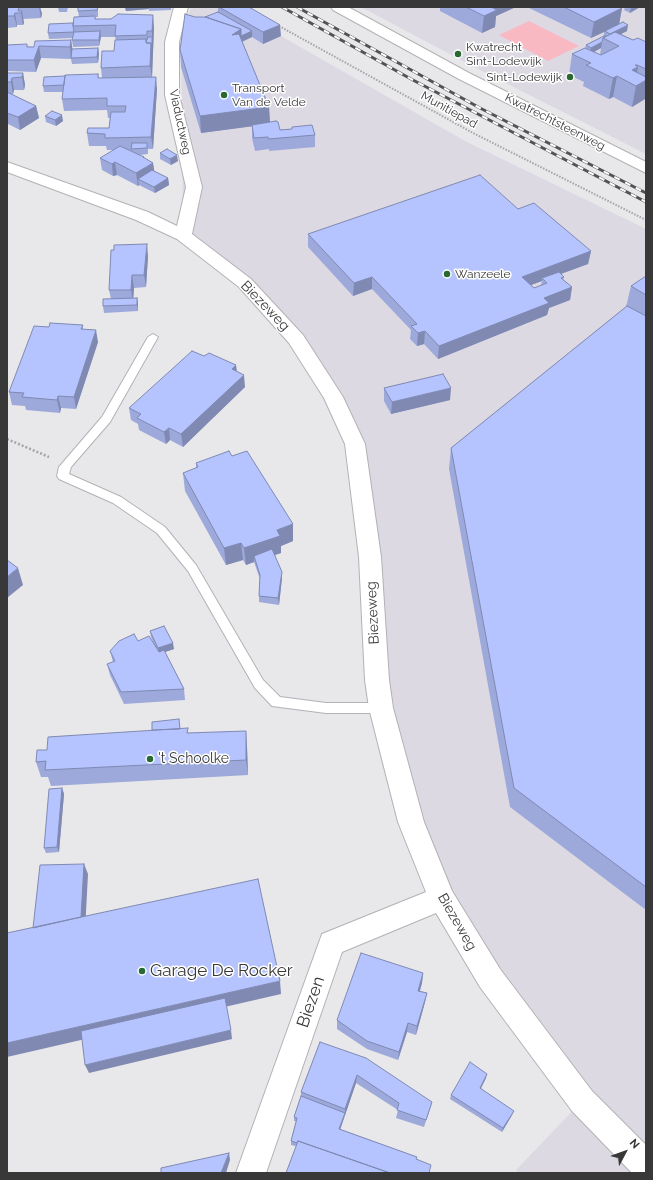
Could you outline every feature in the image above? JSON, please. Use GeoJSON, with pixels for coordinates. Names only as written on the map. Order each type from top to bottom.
{"type":"FeatureCollection","features":[{"type":"Feature","properties":{"kind":"street","name":"Viaductweg"},"geometry":{"type":"LineString","coordinates":[[181,7],[172,42],[172,95],[194,187],[183,235]]}},
{"type":"Feature","properties":{"kind":"street","name":"Kwatrechtsteenweg"},"geometry":{"type":"LineString","coordinates":[[338,7],[464,76],[646,168]]}},
{"type":"Feature","properties":{"kind":"street","name":"Biezeweg"},"geometry":{"type":"LineString","coordinates":[[7,167],[142,216],[183,235],[245,283],[296,339],[333,397],[355,444],[370,557],[377,680],[381,708],[411,822],[442,898],[490,978],[533,1038],[582,1101],[646,1166]]}},
{"type":"Feature","properties":{"kind":"street","name":"Biezen"},"geometry":{"type":"LineString","coordinates":[[251,1173],[332,943],[442,898]]}},
{"type":"Feature","properties":{"kind":"lane"},"geometry":{"type":"LineString","coordinates":[[153,337],[106,419],[67,464],[63,470],[63,476],[117,500],[161,530],[192,568],[259,684],[277,702],[326,708],[381,708]]}},
{"type":"Feature","properties":{"kind":"path","name":"Munitiepad"},"geometry":{"type":"LineString","coordinates":[[278,26],[473,133],[646,220]]}},
{"type":"Feature","properties":{"kind":"path"},"geometry":{"type":"LineString","coordinates":[[7,439],[67,464]]}},
{"type":"Feature","properties":{"kind":"shaded area"},"geometry":{"type":"Polygon","coordinates":[[[191,7],[230,7],[465,141],[646,229],[646,1173],[516,1173],[517,1169],[582,1101],[442,898],[381,708],[355,444],[296,339],[183,235],[181,41],[191,7]]]}},
{"type":"Feature","properties":{"kind":"shaded area","name":"Sint-Lodewijk"},"geometry":{"type":"Polygon","coordinates":[[[361,7],[646,7],[646,154],[476,68],[361,7]]]}},
{"type":"Feature","properties":{"kind":"shaded area"},"geometry":{"type":"Polygon","coordinates":[[[529,21],[579,46],[548,61],[499,35],[529,21]]]}},
{"type":"Feature","properties":{"kind":"building"},"geometry":{"type":"Polygon","coordinates":[[[7,7],[19,7],[18,11],[22,11],[21,13],[15,13],[14,16],[7,16],[7,7]]]}},
{"type":"Feature","properties":{"kind":"building"},"geometry":{"type":"Polygon","coordinates":[[[78,7],[98,7],[97,10],[78,11],[78,7]]]}},
{"type":"Feature","properties":{"kind":"building"},"geometry":{"type":"Polygon","coordinates":[[[219,7],[249,7],[280,25],[263,32],[219,7]]]}},
{"type":"Feature","properties":{"kind":"building"},"geometry":{"type":"Polygon","coordinates":[[[466,7],[491,7],[497,10],[484,16],[466,7]]]}},
{"type":"Feature","properties":{"kind":"building"},"geometry":{"type":"Polygon","coordinates":[[[564,7],[619,7],[622,8],[594,22],[564,7]]]}},
{"type":"Feature","properties":{"kind":"building"},"geometry":{"type":"Polygon","coordinates":[[[218,12],[252,31],[241,36],[241,29],[205,17],[218,12]]]}},
{"type":"Feature","properties":{"kind":"building"},"geometry":{"type":"Polygon","coordinates":[[[118,14],[153,15],[152,31],[147,31],[147,35],[115,36],[116,25],[73,26],[74,17],[95,16],[95,19],[111,19],[118,14]]]}},
{"type":"Feature","properties":{"kind":"building","name":"Transport Van de Velde"},"geometry":{"type":"Polygon","coordinates":[[[185,14],[195,17],[206,17],[241,29],[232,35],[239,34],[269,107],[200,116],[180,50],[185,14]]]}},
{"type":"Feature","properties":{"kind":"building"},"geometry":{"type":"Polygon","coordinates":[[[623,22],[628,25],[610,34],[605,31],[623,22]]]}},
{"type":"Feature","properties":{"kind":"building"},"geometry":{"type":"Polygon","coordinates":[[[73,23],[74,32],[48,33],[49,24],[73,23]]]}},
{"type":"Feature","properties":{"kind":"building"},"geometry":{"type":"Polygon","coordinates":[[[100,31],[99,40],[72,40],[74,32],[100,31]]]}},
{"type":"Feature","properties":{"kind":"building"},"geometry":{"type":"Polygon","coordinates":[[[615,32],[633,40],[638,38],[646,42],[646,69],[635,65],[638,67],[632,70],[646,77],[646,80],[636,86],[617,76],[613,78],[586,65],[591,63],[572,54],[585,48],[601,55],[619,46],[603,38],[615,32]]]}},
{"type":"Feature","properties":{"kind":"building"},"geometry":{"type":"Polygon","coordinates":[[[606,36],[603,38],[602,42],[591,48],[586,45],[606,36]]]}},
{"type":"Feature","properties":{"kind":"building"},"geometry":{"type":"Polygon","coordinates":[[[148,37],[152,37],[152,48],[151,43],[147,43],[146,40],[148,37]]]}},
{"type":"Feature","properties":{"kind":"building"},"geometry":{"type":"Polygon","coordinates":[[[146,39],[146,43],[151,43],[150,66],[101,68],[102,51],[114,51],[115,40],[146,39]]]}},
{"type":"Feature","properties":{"kind":"building"},"geometry":{"type":"Polygon","coordinates":[[[71,40],[70,47],[39,46],[34,60],[7,60],[7,45],[27,44],[27,47],[34,47],[35,41],[71,40]]]}},
{"type":"Feature","properties":{"kind":"building"},"geometry":{"type":"Polygon","coordinates":[[[98,48],[97,57],[71,58],[72,49],[98,48]]]}},
{"type":"Feature","properties":{"kind":"building"},"geometry":{"type":"Polygon","coordinates":[[[7,73],[23,73],[22,77],[12,78],[11,82],[7,82],[7,73]]]}},
{"type":"Feature","properties":{"kind":"building"},"geometry":{"type":"Polygon","coordinates":[[[98,74],[98,78],[156,77],[151,137],[105,138],[105,134],[87,133],[88,128],[109,128],[111,112],[125,112],[126,106],[107,106],[107,98],[62,99],[65,75],[98,74]]]}},
{"type":"Feature","properties":{"kind":"building"},"geometry":{"type":"Polygon","coordinates":[[[65,76],[64,85],[43,86],[44,77],[65,76]]]}},
{"type":"Feature","properties":{"kind":"building"},"geometry":{"type":"Polygon","coordinates":[[[7,92],[36,106],[18,117],[7,113],[7,92]]]}},
{"type":"Feature","properties":{"kind":"building"},"geometry":{"type":"Polygon","coordinates":[[[52,111],[62,115],[55,120],[45,116],[52,111]]]}},
{"type":"Feature","properties":{"kind":"building"},"geometry":{"type":"Polygon","coordinates":[[[276,121],[278,122],[280,130],[312,125],[315,135],[269,139],[268,137],[254,138],[252,125],[276,121]]]}},
{"type":"Feature","properties":{"kind":"building"},"geometry":{"type":"Polygon","coordinates":[[[132,143],[147,143],[147,148],[131,149],[132,143]]]}},
{"type":"Feature","properties":{"kind":"building"},"geometry":{"type":"Polygon","coordinates":[[[120,146],[144,157],[153,163],[136,173],[115,162],[112,164],[100,158],[120,146]]]}},
{"type":"Feature","properties":{"kind":"building"},"geometry":{"type":"Polygon","coordinates":[[[167,149],[177,155],[170,159],[160,153],[167,149]]]}},
{"type":"Feature","properties":{"kind":"building"},"geometry":{"type":"Polygon","coordinates":[[[152,170],[168,178],[154,187],[138,179],[152,170]]]}},
{"type":"Feature","properties":{"kind":"building","name":"Wanzeele"},"geometry":{"type":"Polygon","coordinates":[[[480,175],[518,209],[534,203],[591,251],[522,277],[534,288],[547,283],[542,278],[559,272],[564,277],[561,278],[572,287],[544,298],[549,303],[439,346],[425,331],[418,333],[411,326],[417,324],[372,277],[354,283],[308,234],[480,175]]]}},
{"type":"Feature","properties":{"kind":"building"},"geometry":{"type":"Polygon","coordinates":[[[147,244],[144,275],[132,275],[131,290],[109,290],[111,250],[114,250],[114,245],[147,244]]]}},
{"type":"Feature","properties":{"kind":"building"},"geometry":{"type":"Polygon","coordinates":[[[646,276],[646,295],[631,286],[646,276]]]}},
{"type":"Feature","properties":{"kind":"building"},"geometry":{"type":"Polygon","coordinates":[[[137,298],[137,305],[103,306],[103,299],[137,298]]]}},
{"type":"Feature","properties":{"kind":"building"},"geometry":{"type":"Polygon","coordinates":[[[627,306],[646,316],[646,887],[514,788],[451,448],[627,306]]]}},
{"type":"Feature","properties":{"kind":"building"},"geometry":{"type":"Polygon","coordinates":[[[50,323],[83,325],[81,329],[96,330],[74,397],[58,396],[57,400],[22,397],[24,393],[9,392],[34,326],[49,327],[50,323]]]}},
{"type":"Feature","properties":{"kind":"building"},"geometry":{"type":"Polygon","coordinates":[[[192,351],[204,356],[209,353],[236,365],[232,369],[244,375],[181,434],[169,428],[164,432],[137,418],[141,414],[129,408],[192,351]]]}},
{"type":"Feature","properties":{"kind":"building"},"geometry":{"type":"Polygon","coordinates":[[[443,374],[451,388],[392,402],[384,388],[443,374]]]}},
{"type":"Feature","properties":{"kind":"building"},"geometry":{"type":"Polygon","coordinates":[[[229,451],[232,456],[247,451],[293,524],[277,530],[280,536],[244,548],[241,543],[224,548],[183,473],[198,467],[196,463],[229,451]]]}},
{"type":"Feature","properties":{"kind":"building"},"geometry":{"type":"Polygon","coordinates":[[[272,549],[282,572],[278,598],[259,596],[260,575],[254,556],[272,549]]]}},
{"type":"Feature","properties":{"kind":"building"},"geometry":{"type":"Polygon","coordinates":[[[7,560],[18,568],[7,577],[7,560]]]}},
{"type":"Feature","properties":{"kind":"building"},"geometry":{"type":"Polygon","coordinates":[[[164,626],[173,643],[158,648],[150,631],[164,626]]]}},
{"type":"Feature","properties":{"kind":"building"},"geometry":{"type":"Polygon","coordinates":[[[134,634],[138,641],[149,636],[159,652],[164,650],[184,689],[121,692],[107,664],[115,661],[110,651],[119,641],[134,634]]]}},
{"type":"Feature","properties":{"kind":"building"},"geometry":{"type":"Polygon","coordinates":[[[179,719],[180,729],[152,730],[152,722],[179,719]]]}},
{"type":"Feature","properties":{"kind":"building"},"geometry":{"type":"Polygon","coordinates":[[[188,728],[187,733],[246,731],[246,760],[45,770],[46,761],[36,762],[37,750],[47,750],[48,737],[188,728]]]}},
{"type":"Feature","properties":{"kind":"building"},"geometry":{"type":"Polygon","coordinates":[[[62,788],[57,847],[44,848],[49,789],[62,788]]]}},
{"type":"Feature","properties":{"kind":"building"},"geometry":{"type":"Polygon","coordinates":[[[84,864],[81,917],[33,928],[40,865],[84,864]]]}},
{"type":"Feature","properties":{"kind":"building","name":"Garage De Rocker"},"geometry":{"type":"Polygon","coordinates":[[[258,879],[280,981],[7,1043],[7,933],[258,879]]]}},
{"type":"Feature","properties":{"kind":"building"},"geometry":{"type":"Polygon","coordinates":[[[361,953],[423,973],[418,991],[427,993],[417,1026],[408,1023],[399,1052],[367,1041],[337,1020],[361,953]]]}},
{"type":"Feature","properties":{"kind":"building"},"geometry":{"type":"Polygon","coordinates":[[[225,998],[231,1030],[85,1065],[81,1031],[225,998]]]}},
{"type":"Feature","properties":{"kind":"building"},"geometry":{"type":"Polygon","coordinates":[[[320,1042],[366,1058],[432,1102],[426,1120],[397,1110],[399,1103],[357,1075],[345,1109],[301,1092],[320,1042]]]}},
{"type":"Feature","properties":{"kind":"building"},"geometry":{"type":"Polygon","coordinates":[[[470,1062],[487,1074],[480,1088],[514,1111],[503,1128],[451,1095],[470,1062]]]}},
{"type":"Feature","properties":{"kind":"building"},"geometry":{"type":"Polygon","coordinates":[[[301,1096],[345,1113],[339,1129],[417,1157],[416,1159],[431,1165],[429,1173],[390,1173],[298,1141],[297,1143],[291,1141],[297,1118],[294,1117],[301,1096]]]}},
{"type":"Feature","properties":{"kind":"building"},"geometry":{"type":"Polygon","coordinates":[[[298,1141],[390,1173],[286,1173],[298,1141]]]}},
{"type":"Feature","properties":{"kind":"building"},"geometry":{"type":"Polygon","coordinates":[[[229,1153],[221,1173],[161,1173],[161,1168],[229,1153]]]}},
{"type":"Feature","properties":{"kind":"railway"},"geometry":{"type":"LineString","coordinates":[[282,7],[411,79],[646,202]]}},
{"type":"Feature","properties":{"kind":"railway"},"geometry":{"type":"LineString","coordinates":[[297,7],[480,108],[646,193]]}},
{"type":"Feature","properties":{"kind":"place","name":"Kwatrecht Sint-Lodewijk"},"geometry":{"type":"Point","coordinates":[458,54]}},
{"type":"Feature","properties":{"kind":"place","name":"Sint-Lodewijk"},"geometry":{"type":"Point","coordinates":[570,77]}},
{"type":"Feature","properties":{"kind":"place","name":"Transport Van de Velde"},"geometry":{"type":"Point","coordinates":[224,95]}},
{"type":"Feature","properties":{"kind":"place","name":"Wanzeele"},"geometry":{"type":"Point","coordinates":[447,274]}},
{"type":"Feature","properties":{"kind":"place","name":"'t Schoolke"},"geometry":{"type":"Point","coordinates":[150,759]}},
{"type":"Feature","properties":{"kind":"place","name":"Garage De Rocker"},"geometry":{"type":"Point","coordinates":[142,971]}}]}
